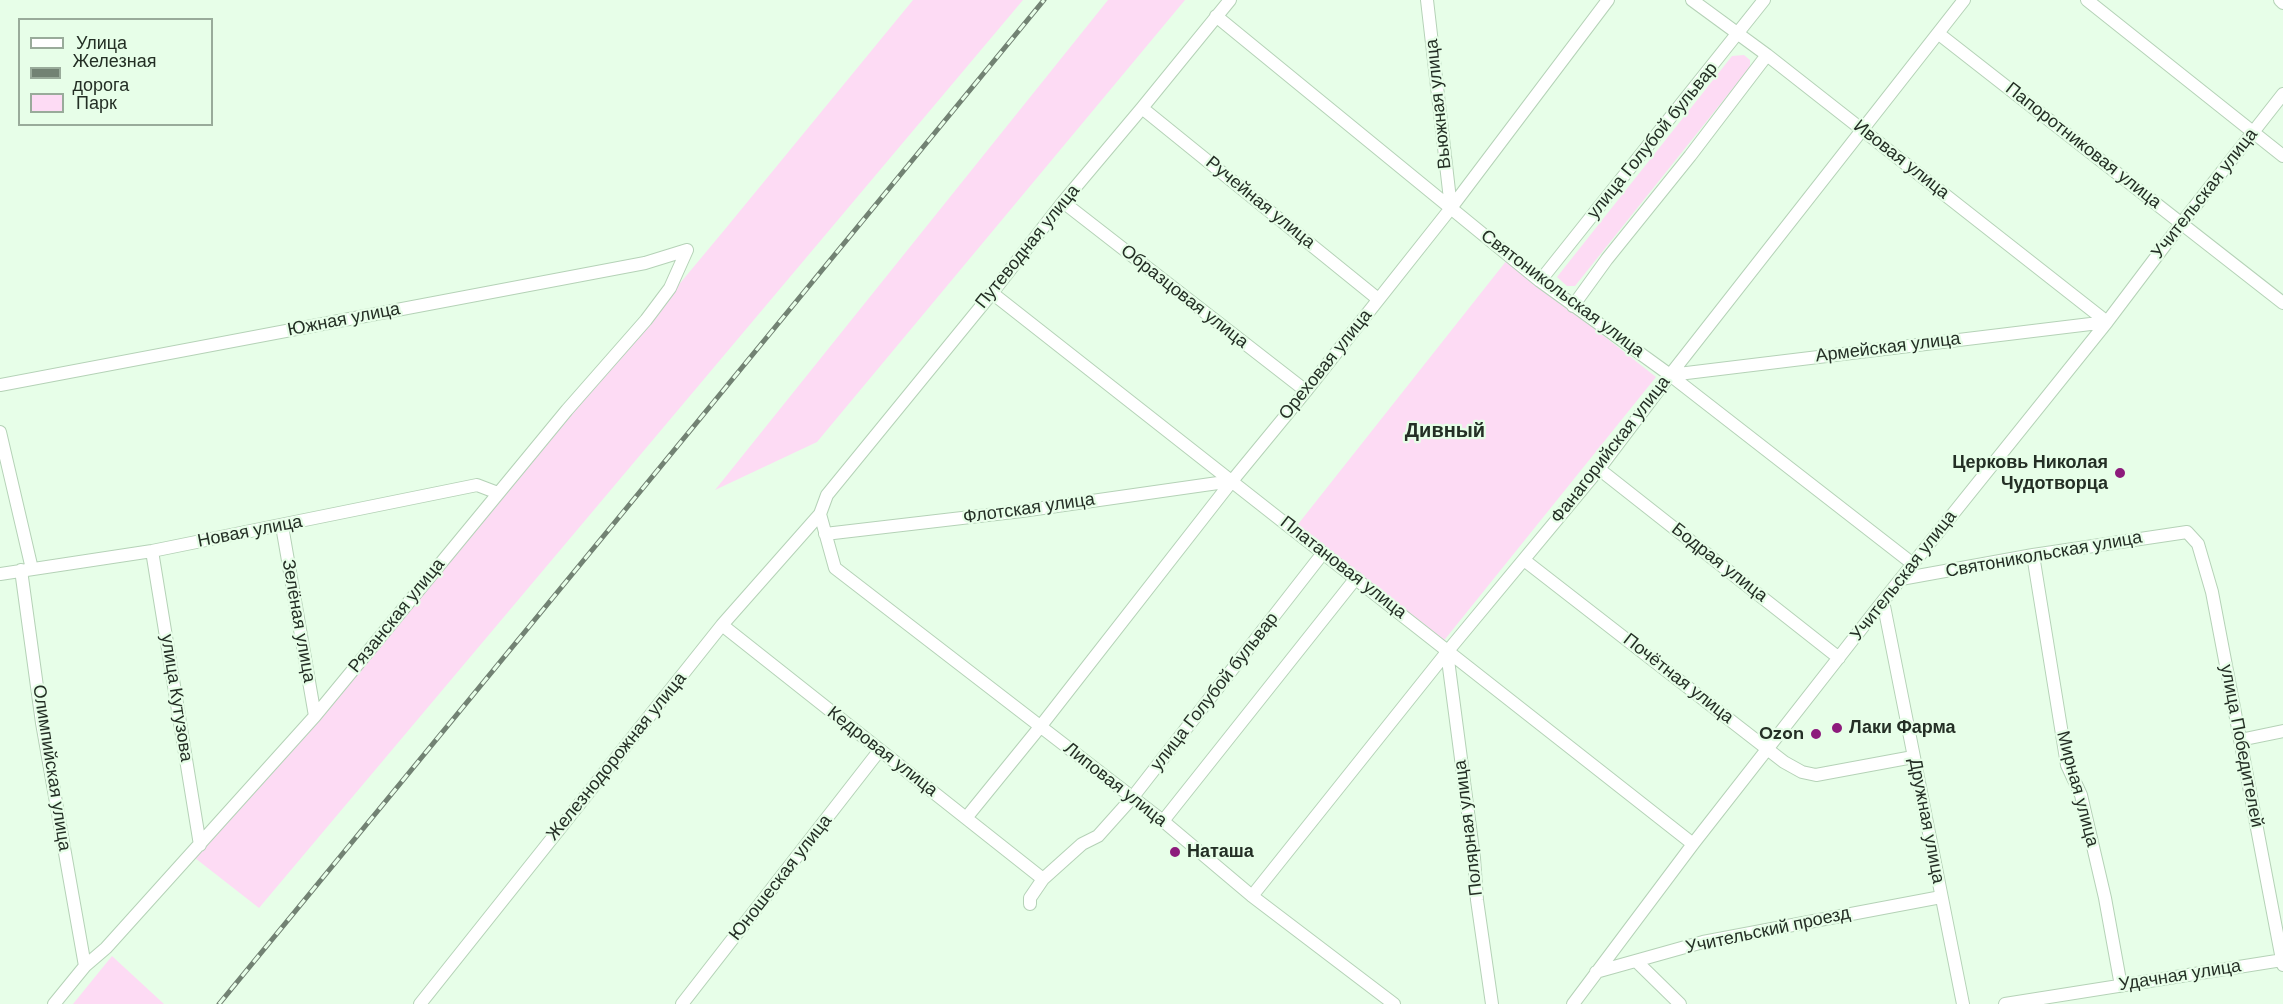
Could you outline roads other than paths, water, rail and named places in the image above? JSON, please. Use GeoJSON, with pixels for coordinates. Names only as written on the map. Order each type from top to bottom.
{"type":"FeatureCollection","features":[{"type":"Feature","properties":{"kind":"street","name":"Путеводная улица"},"geometry":{"type":"LineString","coordinates":[[820,514],[827,495],[1063,202],[1230,0]]}},
{"type":"Feature","properties":{"kind":"street","name":"Вьюжная улица"},"geometry":{"type":"LineString","coordinates":[[1427,0],[1451,208]]}},
{"type":"Feature","properties":{"kind":"street","name":"Ореховая улица"},"geometry":{"type":"LineString","coordinates":[[966,818],[1451,208],[1608,0]]}},
{"type":"Feature","properties":{"kind":"street","name":"Ивовая улица"},"geometry":{"type":"LineString","coordinates":[[1692,0],[1767,55],[2107,322]]}},
{"type":"Feature","properties":{"kind":"street","name":"Фанагорийская улица"},"geometry":{"type":"LineString","coordinates":[[1252,896],[1447,652],[1599,469],[1964,0]]}},
{"type":"Feature","properties":{"kind":"street"},"geometry":{"type":"LineString","coordinates":[[2087,0],[2283,156]]}},
{"type":"Feature","properties":{"kind":"street","name":"улица Голубой бульвар"},"geometry":{"type":"LineString","coordinates":[[1540,281],[1762,1]]}},
{"type":"Feature","properties":{"kind":"street","name":"Святоникольская улица"},"geometry":{"type":"LineString","coordinates":[[1216,16],[1540,281],[1670,375],[1913,564]]}},
{"type":"Feature","properties":{"kind":"street","name":"Папоротниковая улица"},"geometry":{"type":"LineString","coordinates":[[1939,34],[2283,303]]}},
{"type":"Feature","properties":{"kind":"street","name":"улица Голубой бульвар"},"geometry":{"type":"LineString","coordinates":[[1573,306],[1607,259],[1677,173],[1767,55]]}},
{"type":"Feature","properties":{"kind":"street","name":"Учительская улица"},"geometry":{"type":"LineString","coordinates":[[1573,1004],[1693,844],[1883,601],[2107,322],[2283,94]]}},
{"type":"Feature","properties":{"kind":"street","name":"Ручейная улица"},"geometry":{"type":"LineString","coordinates":[[1143,108],[1378,299]]}},
{"type":"Feature","properties":{"kind":"street","name":"Образцовая улица"},"geometry":{"type":"LineString","coordinates":[[1063,202],[1306,392]]}},
{"type":"Feature","properties":{"kind":"street","name":"Южная улица"},"geometry":{"type":"LineString","coordinates":[[0,385],[645,263],[687,250]]}},
{"type":"Feature","properties":{"kind":"street","name":"Рязанская улица"},"geometry":{"type":"LineString","coordinates":[[54,1004],[85,966],[106,948],[315,716],[498,493],[646,320],[670,288],[687,250]]}},
{"type":"Feature","properties":{"kind":"street","name":"Платановая улица"},"geometry":{"type":"LineString","coordinates":[[992,293],[1693,844]]}},
{"type":"Feature","properties":{"kind":"street","name":"Армейская улица"},"geometry":{"type":"LineString","coordinates":[[1670,375],[2107,322]]}},
{"type":"Feature","properties":{"kind":"street","name":"Олимпийская улица"},"geometry":{"type":"LineString","coordinates":[[0,432],[26,569],[42,723],[85,966]]}},
{"type":"Feature","properties":{"kind":"street","name":"Бодрая улица"},"geometry":{"type":"LineString","coordinates":[[1599,469],[1839,658]]}},
{"type":"Feature","properties":{"kind":"street","name":"Флотская улица"},"geometry":{"type":"LineString","coordinates":[[825,534],[1022,511],[1232,481]]}},
{"type":"Feature","properties":{"kind":"street","name":"Новая улица"},"geometry":{"type":"LineString","coordinates":[[0,574],[152,551],[477,485],[498,493]]}},
{"type":"Feature","properties":{"kind":"street"},"geometry":{"type":"LineString","coordinates":[[820,514],[825,534]]}},
{"type":"Feature","properties":{"kind":"street","name":"Железнодорожная улица"},"geometry":{"type":"LineString","coordinates":[[420,1004],[722,625],[820,514]]}},
{"type":"Feature","properties":{"kind":"street","name":"Зелёная улица"},"geometry":{"type":"LineString","coordinates":[[282,526],[315,716]]}},
{"type":"Feature","properties":{"kind":"street","name":"Святоникольская улица"},"geometry":{"type":"LineString","coordinates":[[1901,579],[2033,555],[2187,532]]}},
{"type":"Feature","properties":{"kind":"street","name":"улица Победителей"},"geometry":{"type":"LineString","coordinates":[[2187,532],[2198,544],[2209,579],[2283,962]]}},
{"type":"Feature","properties":{"kind":"street","name":"Липовая улица"},"geometry":{"type":"LineString","coordinates":[[825,534],[835,568],[1163,821],[1252,896],[1394,1004]]}},
{"type":"Feature","properties":{"kind":"street","name":"улица Кутузова"},"geometry":{"type":"LineString","coordinates":[[152,551],[200,845]]}},
{"type":"Feature","properties":{"kind":"street","name":"улица Голубой бульвар"},"geometry":{"type":"LineString","coordinates":[[1030,904],[1030,898],[1043,879],[1082,844],[1098,836],[1132,798],[1323,553]]}},
{"type":"Feature","properties":{"kind":"street","name":"Мирная улица"},"geometry":{"type":"LineString","coordinates":[[2033,555],[2067,765],[2081,795],[2105,898],[2121,986]]}},
{"type":"Feature","properties":{"kind":"street","name":"Почётная улица"},"geometry":{"type":"LineString","coordinates":[[1524,560],[1784,762],[1802,772],[1816,775],[1913,757]]}},
{"type":"Feature","properties":{"kind":"street"},"geometry":{"type":"LineString","coordinates":[[1163,821],[1356,578]]}},
{"type":"Feature","properties":{"kind":"street","name":"Дружная улица"},"geometry":{"type":"LineString","coordinates":[[1883,601],[1963,1004]]}},
{"type":"Feature","properties":{"kind":"street","name":"Кедровая улица"},"geometry":{"type":"LineString","coordinates":[[722,625],[1043,879]]}},
{"type":"Feature","properties":{"kind":"street","name":"Полярная улица"},"geometry":{"type":"LineString","coordinates":[[1447,652],[1492,1004]]}},
{"type":"Feature","properties":{"kind":"street"},"geometry":{"type":"LineString","coordinates":[[2240,740],[2283,731]]}},
{"type":"Feature","properties":{"kind":"street","name":"Юношеская улица"},"geometry":{"type":"LineString","coordinates":[[682,1004],[879,751]]}},
{"type":"Feature","properties":{"kind":"street","name":"Учительский проезд"},"geometry":{"type":"LineString","coordinates":[[1596,972],[1703,942],[1941,897]]}},
{"type":"Feature","properties":{"kind":"street"},"geometry":{"type":"LineString","coordinates":[[1636,961],[1680,1004]]}},
{"type":"Feature","properties":{"kind":"street","name":"Удачная улица"},"geometry":{"type":"LineString","coordinates":[[2005,1004],[2283,962]]}},
{"type":"Feature","properties":{"kind":"railway"},"geometry":{"type":"LineString","coordinates":[[219,1004],[1044,0]]}},
{"type":"Feature","properties":{"kind":"place","name":"Церковь Николая Чудотворца"},"geometry":{"type":"Point","coordinates":[2120,473]}},
{"type":"Feature","properties":{"kind":"place","name":"Лаки Фарма"},"geometry":{"type":"Point","coordinates":[1837,728]}},
{"type":"Feature","properties":{"kind":"place","name":"Ozon"},"geometry":{"type":"Point","coordinates":[1816,734]}},
{"type":"Feature","properties":{"kind":"place","name":"Наташа"},"geometry":{"type":"Point","coordinates":[1175,852]}},
{"type":"Feature","properties":{"kind":"district","name":"Дивный"},"geometry":{"type":"Point","coordinates":[1445,432]}}]}
